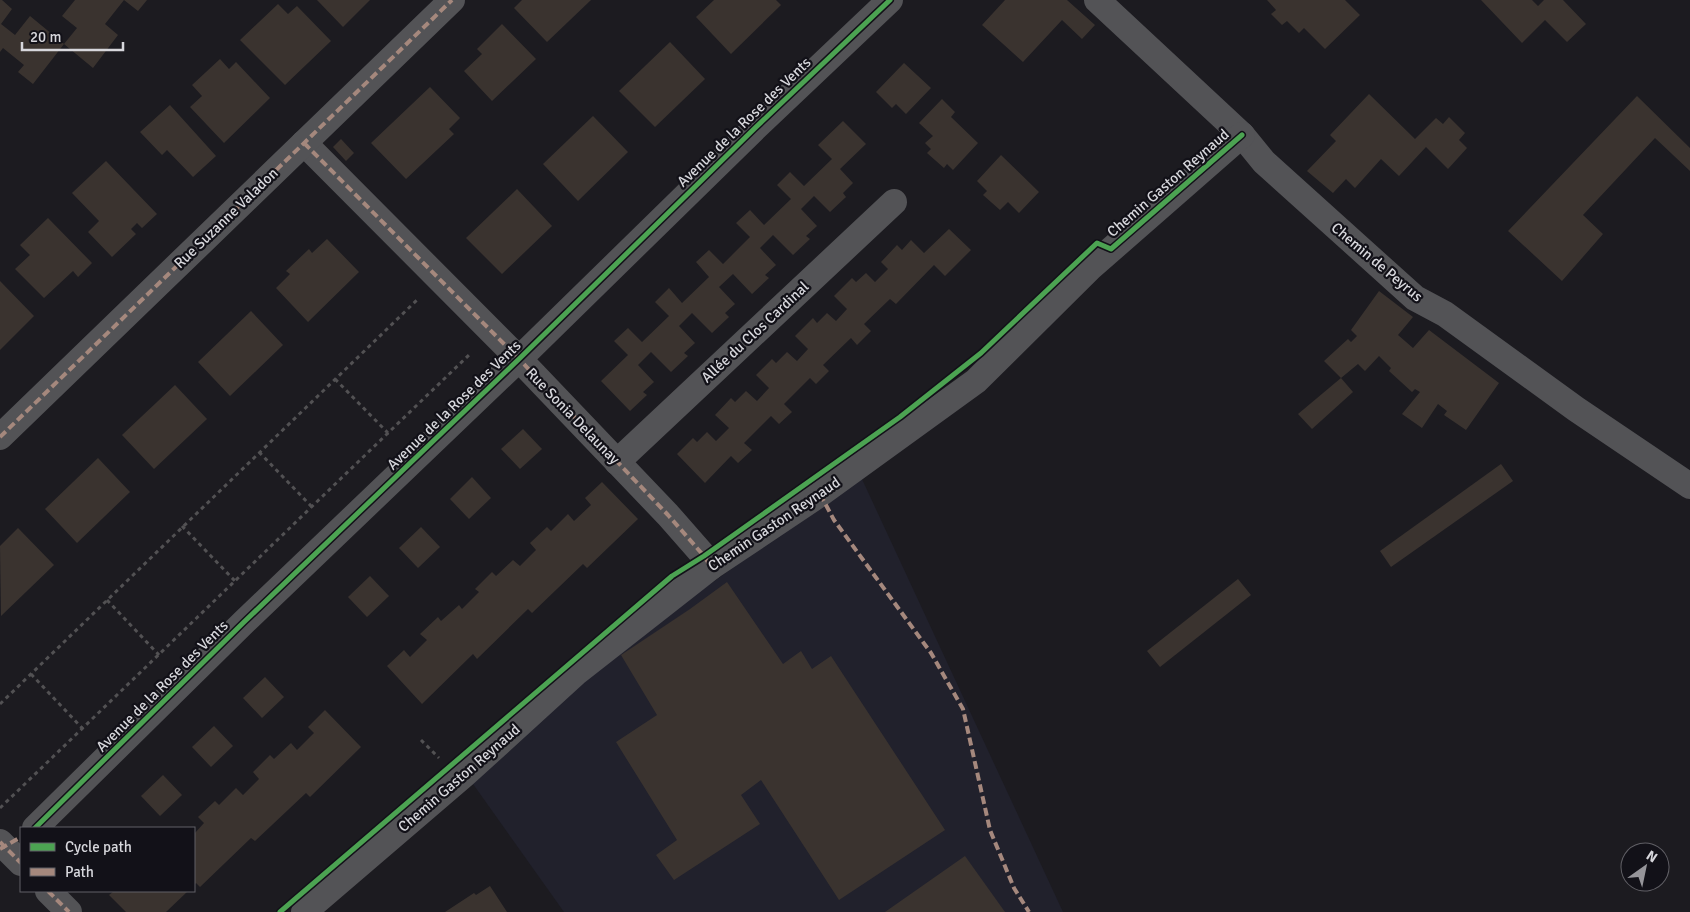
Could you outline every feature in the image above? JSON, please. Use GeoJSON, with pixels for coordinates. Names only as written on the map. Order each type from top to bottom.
{"type":"FeatureCollection","features":[{"type":"Feature","properties":{"kind":"street","name":"Rue Suzanne Valadon"},"geometry":{"type":"LineString","coordinates":[[0,437],[452,0]]}},
{"type":"Feature","properties":{"kind":"street","name":"Avenue de la Rose des Vents"},"geometry":{"type":"LineString","coordinates":[[36,827],[244,622],[890,0]]}},
{"type":"Feature","properties":{"kind":"street","name":"Chemin de Peyrus"},"geometry":{"type":"LineString","coordinates":[[1097,0],[1242,135],[1264,162],[1415,298],[1446,314],[1576,410],[1690,486]]}},
{"type":"Feature","properties":{"kind":"street","name":"Chemin Gaston Reynaud"},"geometry":{"type":"LineString","coordinates":[[304,912],[464,775],[577,672],[711,567],[820,494],[976,381],[1090,268],[1242,135]]}},
{"type":"Feature","properties":{"kind":"street","name":"Rue Sonia Delaunay"},"geometry":{"type":"LineString","coordinates":[[304,142],[492,334],[519,359],[704,556],[711,567]]}},
{"type":"Feature","properties":{"kind":"street","name":"Allée du Clos Cardinal"},"geometry":{"type":"LineString","coordinates":[[617,462],[894,202]]}},
{"type":"Feature","properties":{"kind":"street"},"geometry":{"type":"LineString","coordinates":[[49,892],[69,912]]}},
{"type":"Feature","properties":{"kind":"path"},"geometry":{"type":"LineString","coordinates":[[0,704],[438,279]]}},
{"type":"Feature","properties":{"kind":"path"},"geometry":{"type":"LineString","coordinates":[[0,808],[492,334]]}},
{"type":"Feature","properties":{"kind":"path"},"geometry":{"type":"LineString","coordinates":[[335,379],[388,433]]}},
{"type":"Feature","properties":{"kind":"path"},"geometry":{"type":"LineString","coordinates":[[259,452],[312,506]]}},
{"type":"Feature","properties":{"kind":"path"},"geometry":{"type":"LineString","coordinates":[[182,526],[235,581]]}},
{"type":"Feature","properties":{"kind":"path"},"geometry":{"type":"LineString","coordinates":[[107,600],[159,654]]}},
{"type":"Feature","properties":{"kind":"path"},"geometry":{"type":"LineString","coordinates":[[31,674],[83,729]]}},
{"type":"Feature","properties":{"kind":"path"},"geometry":{"type":"LineString","coordinates":[[421,740],[442,760]]}},
{"type":"Feature","properties":{"kind":"shaded area"},"geometry":{"type":"Polygon","coordinates":[[[861,477],[1063,912],[564,912],[473,784],[576,679],[861,477]]]}},
{"type":"Feature","properties":{"kind":"building"},"geometry":{"type":"Polygon","coordinates":[[[0,0],[12,9],[1,24],[15,35],[30,16],[64,44],[33,84],[18,72],[24,65],[3,48],[0,52],[0,0]]]}},
{"type":"Feature","properties":{"kind":"building"},"geometry":{"type":"Polygon","coordinates":[[[75,0],[124,0],[105,24],[118,35],[93,68],[64,44],[77,28],[62,16],[75,0]]]}},
{"type":"Feature","properties":{"kind":"building"},"geometry":{"type":"Polygon","coordinates":[[[124,0],[147,0],[138,11],[124,0]]]}},
{"type":"Feature","properties":{"kind":"building"},"geometry":{"type":"Polygon","coordinates":[[[317,0],[370,0],[343,27],[317,0]]]}},
{"type":"Feature","properties":{"kind":"building"},"geometry":{"type":"Polygon","coordinates":[[[522,0],[591,0],[547,42],[514,8],[522,0]]]}},
{"type":"Feature","properties":{"kind":"building"},"geometry":{"type":"Polygon","coordinates":[[[714,0],[776,0],[781,5],[731,54],[696,17],[714,0]]]}},
{"type":"Feature","properties":{"kind":"building"},"geometry":{"type":"Polygon","coordinates":[[[1005,0],[1067,0],[1095,25],[1082,39],[1062,20],[1023,62],[982,25],[1005,0]]]}},
{"type":"Feature","properties":{"kind":"building"},"geometry":{"type":"Polygon","coordinates":[[[1267,0],[1345,0],[1360,15],[1325,49],[1304,28],[1299,33],[1287,21],[1282,25],[1271,14],[1276,10],[1267,0]]]}},
{"type":"Feature","properties":{"kind":"building"},"geometry":{"type":"Polygon","coordinates":[[[1481,0],[1532,0],[1538,6],[1544,0],[1563,0],[1586,24],[1567,42],[1545,20],[1522,43],[1481,0]]]}},
{"type":"Feature","properties":{"kind":"building"},"geometry":{"type":"Polygon","coordinates":[[[278,4],[288,14],[297,6],[331,41],[285,85],[240,40],[278,4]]]}},
{"type":"Feature","properties":{"kind":"building"},"geometry":{"type":"Polygon","coordinates":[[[502,24],[536,59],[492,101],[464,71],[482,54],[477,49],[502,24]]]}},
{"type":"Feature","properties":{"kind":"building"},"geometry":{"type":"Polygon","coordinates":[[[670,42],[705,79],[655,127],[619,91],[670,42]]]}},
{"type":"Feature","properties":{"kind":"building"},"geometry":{"type":"Polygon","coordinates":[[[220,59],[229,69],[236,62],[270,98],[224,143],[190,107],[202,96],[192,85],[220,59]]]}},
{"type":"Feature","properties":{"kind":"building"},"geometry":{"type":"Polygon","coordinates":[[[904,63],[931,88],[906,114],[896,104],[892,108],[876,92],[904,63]]]}},
{"type":"Feature","properties":{"kind":"building"},"geometry":{"type":"Polygon","coordinates":[[[430,87],[460,118],[449,129],[454,134],[406,179],[371,143],[430,87]]]}},
{"type":"Feature","properties":{"kind":"building"},"geometry":{"type":"Polygon","coordinates":[[[1369,94],[1415,139],[1436,118],[1443,124],[1449,117],[1465,133],[1459,140],[1467,148],[1448,169],[1426,147],[1399,176],[1381,159],[1355,188],[1346,179],[1333,193],[1307,171],[1336,141],[1330,135],[1369,94]]]}},
{"type":"Feature","properties":{"kind":"building"},"geometry":{"type":"Polygon","coordinates":[[[1637,96],[1690,148],[1690,171],[1655,138],[1583,215],[1603,234],[1562,281],[1508,231],[1637,96]]]}},
{"type":"Feature","properties":{"kind":"building"},"geometry":{"type":"Polygon","coordinates":[[[942,99],[955,112],[951,117],[978,143],[953,170],[947,164],[944,168],[927,153],[931,149],[925,143],[933,136],[919,123],[942,99]]]}},
{"type":"Feature","properties":{"kind":"building"},"geometry":{"type":"Polygon","coordinates":[[[170,105],[216,156],[193,177],[167,150],[162,155],[140,132],[170,105]]]}},
{"type":"Feature","properties":{"kind":"building"},"geometry":{"type":"Polygon","coordinates":[[[593,116],[628,152],[578,201],[543,164],[593,116]]]}},
{"type":"Feature","properties":{"kind":"building"},"geometry":{"type":"Polygon","coordinates":[[[843,121],[866,144],[840,169],[853,183],[843,193],[846,197],[830,212],[814,196],[801,209],[817,226],[806,236],[810,239],[793,255],[773,235],[760,248],[776,265],[765,275],[769,278],[752,294],[733,274],[719,287],[735,304],[725,313],[729,317],[712,333],[692,313],[679,326],[695,343],[684,353],[688,356],[671,372],[651,352],[638,365],[654,382],[643,392],[647,395],[630,411],[601,381],[628,355],[614,341],[628,328],[642,342],[669,316],[655,302],[669,288],[682,303],[709,277],[696,262],[709,250],[723,264],[750,237],[736,223],[750,210],[764,225],[791,199],[777,185],[790,172],[804,186],[832,159],[818,145],[843,121]]]}},
{"type":"Feature","properties":{"kind":"building"},"geometry":{"type":"Polygon","coordinates":[[[341,139],[354,153],[346,161],[333,147],[341,139]]]}},
{"type":"Feature","properties":{"kind":"building"},"geometry":{"type":"Polygon","coordinates":[[[1001,155],[1039,192],[1019,213],[1008,202],[1000,210],[983,195],[987,191],[977,181],[1001,155]]]}},
{"type":"Feature","properties":{"kind":"building"},"geometry":{"type":"Polygon","coordinates":[[[106,161],[157,214],[142,228],[137,223],[131,229],[136,234],[112,257],[88,232],[99,221],[72,193],[106,161]]]}},
{"type":"Feature","properties":{"kind":"building"},"geometry":{"type":"Polygon","coordinates":[[[517,189],[552,226],[502,274],[466,238],[517,189]]]}},
{"type":"Feature","properties":{"kind":"building"},"geometry":{"type":"Polygon","coordinates":[[[48,218],[92,263],[78,277],[73,271],[44,298],[15,269],[30,255],[20,245],[48,218]]]}},
{"type":"Feature","properties":{"kind":"building"},"geometry":{"type":"Polygon","coordinates":[[[949,229],[971,250],[945,276],[934,265],[896,304],[890,299],[864,324],[871,331],[857,345],[851,338],[823,365],[829,371],[816,384],[810,378],[784,404],[792,412],[779,424],[771,416],[744,443],[752,450],[738,463],[731,456],[705,483],[677,454],[693,438],[697,442],[707,432],[716,441],[729,428],[715,415],[731,398],[735,402],[746,391],[757,401],[769,388],[756,375],[772,359],[776,363],[787,352],[797,361],[808,349],[795,336],[813,318],[817,323],[827,313],[836,321],[847,309],[834,296],[852,278],[856,282],[866,273],[875,282],[888,269],[881,262],[897,245],[902,250],[911,240],[924,253],[949,229]]]}},
{"type":"Feature","properties":{"kind":"building"},"geometry":{"type":"Polygon","coordinates":[[[327,239],[359,272],[308,322],[276,288],[290,274],[286,271],[309,249],[312,253],[327,239]]]}},
{"type":"Feature","properties":{"kind":"building"},"geometry":{"type":"Polygon","coordinates":[[[0,281],[34,316],[0,350],[0,281]]]}},
{"type":"Feature","properties":{"kind":"building"},"geometry":{"type":"Polygon","coordinates":[[[1379,291],[1413,317],[1398,335],[1413,348],[1429,330],[1499,383],[1466,430],[1444,415],[1447,411],[1438,404],[1422,428],[1402,414],[1420,392],[1415,389],[1412,392],[1389,371],[1391,368],[1379,356],[1365,371],[1358,364],[1341,378],[1324,361],[1348,339],[1351,342],[1357,336],[1351,330],[1379,291]]]}},
{"type":"Feature","properties":{"kind":"building"},"geometry":{"type":"Polygon","coordinates":[[[251,311],[283,345],[230,396],[198,362],[251,311]]]}},
{"type":"Feature","properties":{"kind":"building"},"geometry":{"type":"Polygon","coordinates":[[[1341,378],[1353,392],[1312,429],[1298,414],[1341,378]]]}},
{"type":"Feature","properties":{"kind":"building"},"geometry":{"type":"Polygon","coordinates":[[[175,385],[207,419],[154,469],[122,435],[175,385]]]}},
{"type":"Feature","properties":{"kind":"building"},"geometry":{"type":"Polygon","coordinates":[[[523,429],[542,449],[520,469],[501,449],[523,429]]]}},
{"type":"Feature","properties":{"kind":"building"},"geometry":{"type":"Polygon","coordinates":[[[98,458],[130,492],[77,543],[45,509],[98,458]]]}},
{"type":"Feature","properties":{"kind":"building"},"geometry":{"type":"Polygon","coordinates":[[[1501,464],[1513,481],[1391,567],[1380,551],[1501,464]]]}},
{"type":"Feature","properties":{"kind":"building"},"geometry":{"type":"Polygon","coordinates":[[[472,477],[491,498],[469,519],[450,499],[472,477]]]}},
{"type":"Feature","properties":{"kind":"building"},"geometry":{"type":"Polygon","coordinates":[[[602,482],[638,519],[587,568],[583,564],[532,613],[528,609],[477,659],[473,654],[422,704],[387,666],[404,650],[410,657],[427,640],[420,634],[438,617],[441,621],[459,605],[462,609],[479,592],[475,589],[492,572],[496,576],[513,560],[520,566],[536,550],[530,543],[547,527],[551,531],[568,514],[574,521],[591,505],[585,498],[602,482]]]}},
{"type":"Feature","properties":{"kind":"building"},"geometry":{"type":"Polygon","coordinates":[[[421,527],[440,547],[418,568],[399,548],[421,527]]]}},
{"type":"Feature","properties":{"kind":"building"},"geometry":{"type":"Polygon","coordinates":[[[18,528],[54,565],[1,616],[0,546],[18,528]]]}},
{"type":"Feature","properties":{"kind":"building"},"geometry":{"type":"Polygon","coordinates":[[[370,576],[389,596],[367,617],[348,597],[370,576]]]}},
{"type":"Feature","properties":{"kind":"building"},"geometry":{"type":"Polygon","coordinates":[[[1238,579],[1251,595],[1160,667],[1147,651],[1238,579]]]}},
{"type":"Feature","properties":{"kind":"building"},"geometry":{"type":"Polygon","coordinates":[[[727,582],[783,664],[801,651],[812,669],[831,656],[945,830],[839,900],[761,780],[741,795],[760,824],[674,880],[656,855],[677,840],[616,742],[657,715],[621,655],[727,582]]]}},
{"type":"Feature","properties":{"kind":"building"},"geometry":{"type":"Polygon","coordinates":[[[265,677],[284,697],[262,718],[243,698],[265,677]]]}},
{"type":"Feature","properties":{"kind":"building"},"geometry":{"type":"Polygon","coordinates":[[[325,710],[361,747],[310,797],[306,793],[255,841],[251,838],[200,887],[195,884],[195,833],[204,823],[198,817],[215,801],[219,805],[236,788],[243,795],[259,779],[253,772],[270,755],[274,759],[291,743],[297,750],[314,733],[308,727],[325,710]]]}},
{"type":"Feature","properties":{"kind":"building"},"geometry":{"type":"Polygon","coordinates":[[[214,726],[233,746],[211,767],[192,747],[214,726]]]}},
{"type":"Feature","properties":{"kind":"building"},"geometry":{"type":"Polygon","coordinates":[[[163,775],[182,795],[160,816],[141,796],[163,775]]]}},
{"type":"Feature","properties":{"kind":"building"},"geometry":{"type":"Polygon","coordinates":[[[965,856],[1005,912],[885,912],[965,856]]]}},
{"type":"Feature","properties":{"kind":"building"},"geometry":{"type":"Polygon","coordinates":[[[490,886],[507,912],[445,912],[474,893],[476,895],[490,886]]]}},
{"type":"Feature","properties":{"kind":"building"},"geometry":{"type":"Polygon","coordinates":[[[113,892],[187,892],[166,912],[126,912],[109,895],[113,892]]]}},
{"type":"Feature","properties":{"kind":"marked path"},"geometry":{"type":"LineString","coordinates":[[0,437],[452,0]]}},
{"type":"Feature","properties":{"kind":"marked path"},"geometry":{"type":"LineString","coordinates":[[304,143],[519,359],[668,515],[704,556],[711,567]]}},
{"type":"Feature","properties":{"kind":"marked path"},"geometry":{"type":"LineString","coordinates":[[820,494],[834,520],[931,653],[963,709],[990,830],[1014,888],[1029,912]]}},
{"type":"Feature","properties":{"kind":"marked path"},"geometry":{"type":"LineString","coordinates":[[0,849],[20,838]]}},
{"type":"Feature","properties":{"kind":"marked path"},"geometry":{"type":"LineString","coordinates":[[0,842],[20,862]]}},
{"type":"Feature","properties":{"kind":"marked path"},"geometry":{"type":"LineString","coordinates":[[49,892],[69,912]]}},
{"type":"Feature","properties":{"kind":"cycle path"},"geometry":{"type":"LineString","coordinates":[[36,827],[244,622],[890,0]]}},
{"type":"Feature","properties":{"kind":"cycle path"},"geometry":{"type":"LineString","coordinates":[[280,912],[672,576],[704,556],[900,417],[981,353],[1097,243],[1111,249],[1242,135]]}}]}
